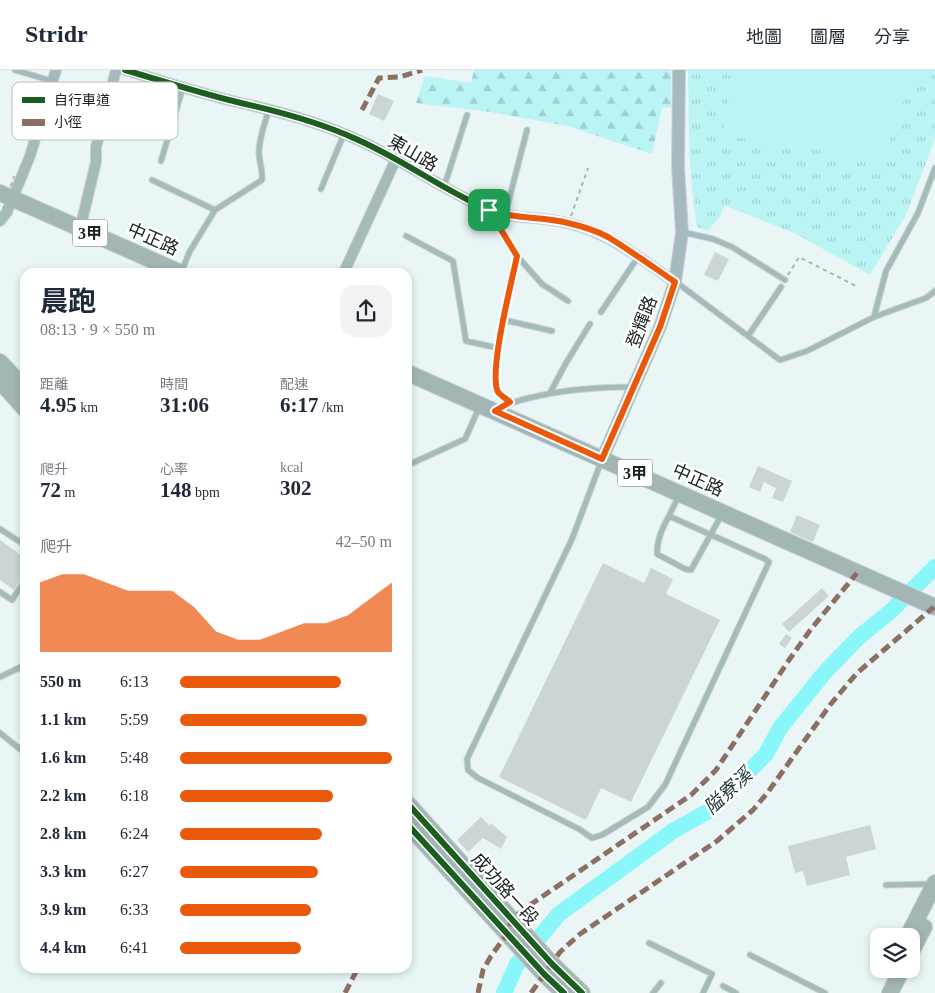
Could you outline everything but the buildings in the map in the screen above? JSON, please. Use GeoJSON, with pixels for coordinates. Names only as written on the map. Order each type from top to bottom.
{"type":"FeatureCollection","features":[{"type":"Feature","properties":{"kind":"main road","name":"中正路"},"geometry":{"type":"LineString","coordinates":[[5,200],[80,229],[171,268]]}},
{"type":"Feature","properties":{"kind":"main road"},"geometry":{"type":"LineString","coordinates":[[0,362],[20,384]]}},
{"type":"Feature","properties":{"kind":"main road","name":"中正路"},"geometry":{"type":"LineString","coordinates":[[412,375],[930,605]]}},
{"type":"Feature","properties":{"kind":"main road"},"geometry":{"type":"LineString","coordinates":[[0,381],[20,403]]}},
{"type":"Feature","properties":{"kind":"main road","name":"成功路一段"},"geometry":{"type":"LineString","coordinates":[[412,809],[510,927],[548,969],[564,993]]}},
{"type":"Feature","properties":{"kind":"main road","name":"成功路一段"},"geometry":{"type":"LineString","coordinates":[[412,829],[510,927]]}},
{"type":"Feature","properties":{"kind":"main road"},"geometry":{"type":"LineString","coordinates":[[912,928],[935,884]]}},
{"type":"Feature","properties":{"kind":"main road"},"geometry":{"type":"LineString","coordinates":[[920,935],[935,906]]}},
{"type":"Feature","properties":{"kind":"main road","name":"成功路一段"},"geometry":{"type":"LineString","coordinates":[[548,969],[582,993]]}},
{"type":"Feature","properties":{"kind":"main road"},"geometry":{"type":"LineString","coordinates":[[880,993],[888,978]]}},
{"type":"Feature","properties":{"kind":"main road"},"geometry":{"type":"LineString","coordinates":[[890,993],[898,978]]}},
{"type":"Feature","properties":{"kind":"street"},"geometry":{"type":"LineString","coordinates":[[53,81],[56,70]]}},
{"type":"Feature","properties":{"kind":"street","name":"東山路"},"geometry":{"type":"LineString","coordinates":[[125,70],[166,82]]}},
{"type":"Feature","properties":{"kind":"street","name":"登輝路"},"geometry":{"type":"LineString","coordinates":[[602,459],[660,327],[675,282],[682,232],[678,167],[679,70]]}},
{"type":"Feature","properties":{"kind":"street","name":"東山路"},"geometry":{"type":"LineString","coordinates":[[178,86],[300,117],[344,134],[396,159],[443,187],[489,210],[504,215],[544,218],[568,223],[607,236],[675,282]]}},
{"type":"Feature","properties":{"kind":"street"},"geometry":{"type":"LineString","coordinates":[[0,221],[7,212],[5,200],[30,156],[35,140]]}},
{"type":"Feature","properties":{"kind":"street"},"geometry":{"type":"LineString","coordinates":[[80,229],[95,170],[98,140]]}},
{"type":"Feature","properties":{"kind":"street"},"geometry":{"type":"LineString","coordinates":[[346,268],[396,159]]}},
{"type":"Feature","properties":{"kind":"lane"},"geometry":{"type":"LineString","coordinates":[[15,70],[53,81]]}},
{"type":"Feature","properties":{"kind":"lane"},"geometry":{"type":"LineString","coordinates":[[178,104],[183,87]]}},
{"type":"Feature","properties":{"kind":"lane"},"geometry":{"type":"LineString","coordinates":[[182,268],[215,210],[262,180],[263,173],[259,145],[269,108]]}},
{"type":"Feature","properties":{"kind":"lane"},"geometry":{"type":"LineString","coordinates":[[443,187],[467,115]]}},
{"type":"Feature","properties":{"kind":"lane"},"geometry":{"type":"LineString","coordinates":[[504,215],[527,130]]}},
{"type":"Feature","properties":{"kind":"lane"},"geometry":{"type":"LineString","coordinates":[[321,189],[344,134]]}},
{"type":"Feature","properties":{"kind":"lane"},"geometry":{"type":"LineString","coordinates":[[161,161],[167,140]]}},
{"type":"Feature","properties":{"kind":"lane"},"geometry":{"type":"LineString","coordinates":[[874,317],[886,271],[918,214],[935,168]]}},
{"type":"Feature","properties":{"kind":"lane"},"geometry":{"type":"LineString","coordinates":[[152,180],[215,210]]}},
{"type":"Feature","properties":{"kind":"lane"},"geometry":{"type":"LineString","coordinates":[[489,210],[517,256],[542,284],[568,302]]}},
{"type":"Feature","properties":{"kind":"lane"},"geometry":{"type":"LineString","coordinates":[[682,232],[712,239],[732,247],[785,280]]}},
{"type":"Feature","properties":{"kind":"lane"},"geometry":{"type":"LineString","coordinates":[[406,236],[453,261],[466,341],[498,348]]}},
{"type":"Feature","properties":{"kind":"lane"},"geometry":{"type":"LineString","coordinates":[[510,402],[499,393],[496,380],[498,348],[517,256]]}},
{"type":"Feature","properties":{"kind":"lane"},"geometry":{"type":"LineString","coordinates":[[601,312],[638,258]]}},
{"type":"Feature","properties":{"kind":"lane"},"geometry":{"type":"LineString","coordinates":[[675,282],[780,360],[807,351],[874,317],[926,298],[935,291]]}},
{"type":"Feature","properties":{"kind":"lane"},"geometry":{"type":"LineString","coordinates":[[748,336],[781,287]]}},
{"type":"Feature","properties":{"kind":"lane"},"geometry":{"type":"LineString","coordinates":[[504,320],[552,331]]}},
{"type":"Feature","properties":{"kind":"lane"},"geometry":{"type":"LineString","coordinates":[[550,393],[590,324]]}},
{"type":"Feature","properties":{"kind":"lane"},"geometry":{"type":"LineString","coordinates":[[412,463],[464,439],[488,408],[561,390],[604,386],[634,386]]}},
{"type":"Feature","properties":{"kind":"lane"},"geometry":{"type":"LineString","coordinates":[[602,459],[572,539],[466,760],[468,770],[478,778],[579,829],[592,838],[602,835],[648,807],[665,786],[769,562],[765,558],[669,516]]}},
{"type":"Feature","properties":{"kind":"lane"},"geometry":{"type":"LineString","coordinates":[[680,494],[661,531],[657,544],[657,554],[685,569],[691,570],[723,513]]}},
{"type":"Feature","properties":{"kind":"lane"},"geometry":{"type":"LineString","coordinates":[[0,529],[20,542]]}},
{"type":"Feature","properties":{"kind":"lane"},"geometry":{"type":"LineString","coordinates":[[0,592],[12,600],[20,588]]}},
{"type":"Feature","properties":{"kind":"lane"},"geometry":{"type":"LineString","coordinates":[[0,677],[20,667]]}},
{"type":"Feature","properties":{"kind":"lane"},"geometry":{"type":"LineString","coordinates":[[0,733],[20,750]]}},
{"type":"Feature","properties":{"kind":"lane"},"geometry":{"type":"LineString","coordinates":[[886,886],[914,883],[935,884]]}},
{"type":"Feature","properties":{"kind":"lane"},"geometry":{"type":"LineString","coordinates":[[649,943],[712,974],[703,993]]}},
{"type":"Feature","properties":{"kind":"lane"},"geometry":{"type":"LineString","coordinates":[[750,955],[825,993]]}},
{"type":"Feature","properties":{"kind":"lane"},"geometry":{"type":"LineString","coordinates":[[653,993],[661,982]]}},
{"type":"Feature","properties":{"kind":"lane"},"geometry":{"type":"LineString","coordinates":[[723,986],[736,993]]}},
{"type":"Feature","properties":{"kind":"path"},"geometry":{"type":"LineString","coordinates":[[568,223],[588,168]]}},
{"type":"Feature","properties":{"kind":"path"},"geometry":{"type":"LineString","coordinates":[[5,200],[14,176]]}},
{"type":"Feature","properties":{"kind":"path"},"geometry":{"type":"LineString","coordinates":[[785,280],[799,257],[858,287]]}},
{"type":"Feature","properties":{"kind":"green space"},"geometry":{"type":"Polygon","coordinates":[[[474,70],[671,70],[671,107],[662,108],[652,154],[567,126],[490,112],[416,103],[425,76],[471,83],[474,70]]]}},
{"type":"Feature","properties":{"kind":"green space"},"geometry":{"type":"Polygon","coordinates":[[[688,70],[935,70],[935,139],[906,215],[870,275],[796,234],[724,205],[721,215],[708,231],[697,227],[690,168],[688,70]]]}},
{"type":"Feature","properties":{"kind":"green space"},"geometry":{"type":"Polygon","coordinates":[[[735,70],[915,70],[883,160],[722,135],[735,70]]]}},
{"type":"Feature","properties":{"kind":"waterway","name":"隘寮溪"},"geometry":{"type":"LineString","coordinates":[[504,993],[517,964],[559,914],[673,831],[712,809],[766,754],[780,728],[825,672],[859,637],[891,611],[935,567]]}},
{"type":"Feature","properties":{"kind":"marked path"},"geometry":{"type":"LineString","coordinates":[[362,110],[379,78],[400,77],[422,70]]}},
{"type":"Feature","properties":{"kind":"marked path"},"geometry":{"type":"LineString","coordinates":[[478,993],[483,970],[507,934],[512,919],[691,795],[716,770],[811,629],[857,573]]}},
{"type":"Feature","properties":{"kind":"marked path"},"geometry":{"type":"LineString","coordinates":[[531,993],[560,952],[580,934],[717,841],[753,810],[830,705],[857,673],[934,607]]}},
{"type":"Feature","properties":{"kind":"marked path"},"geometry":{"type":"LineString","coordinates":[[345,993],[355,973]]}},
{"type":"Feature","properties":{"kind":"cycle path"},"geometry":{"type":"LineString","coordinates":[[125,70],[165,82]]}},
{"type":"Feature","properties":{"kind":"cycle path"},"geometry":{"type":"LineString","coordinates":[[178,86],[328,127],[373,147],[489,210],[508,215],[557,221],[582,227],[624,247],[675,282]]}},
{"type":"Feature","properties":{"kind":"cycle path"},"geometry":{"type":"LineString","coordinates":[[412,808],[552,964],[582,993]]}},
{"type":"Feature","properties":{"kind":"cycle path"},"geometry":{"type":"LineString","coordinates":[[412,829],[544,974],[564,993]]}},
{"type":"Feature","properties":{"kind":"route"},"geometry":{"type":"LineString","coordinates":[[489,210],[504,215],[544,218],[568,223],[607,236],[675,282],[660,327],[602,459],[495,411],[510,402],[499,393],[496,380],[496,364],[517,256],[489,210]]}}]}
